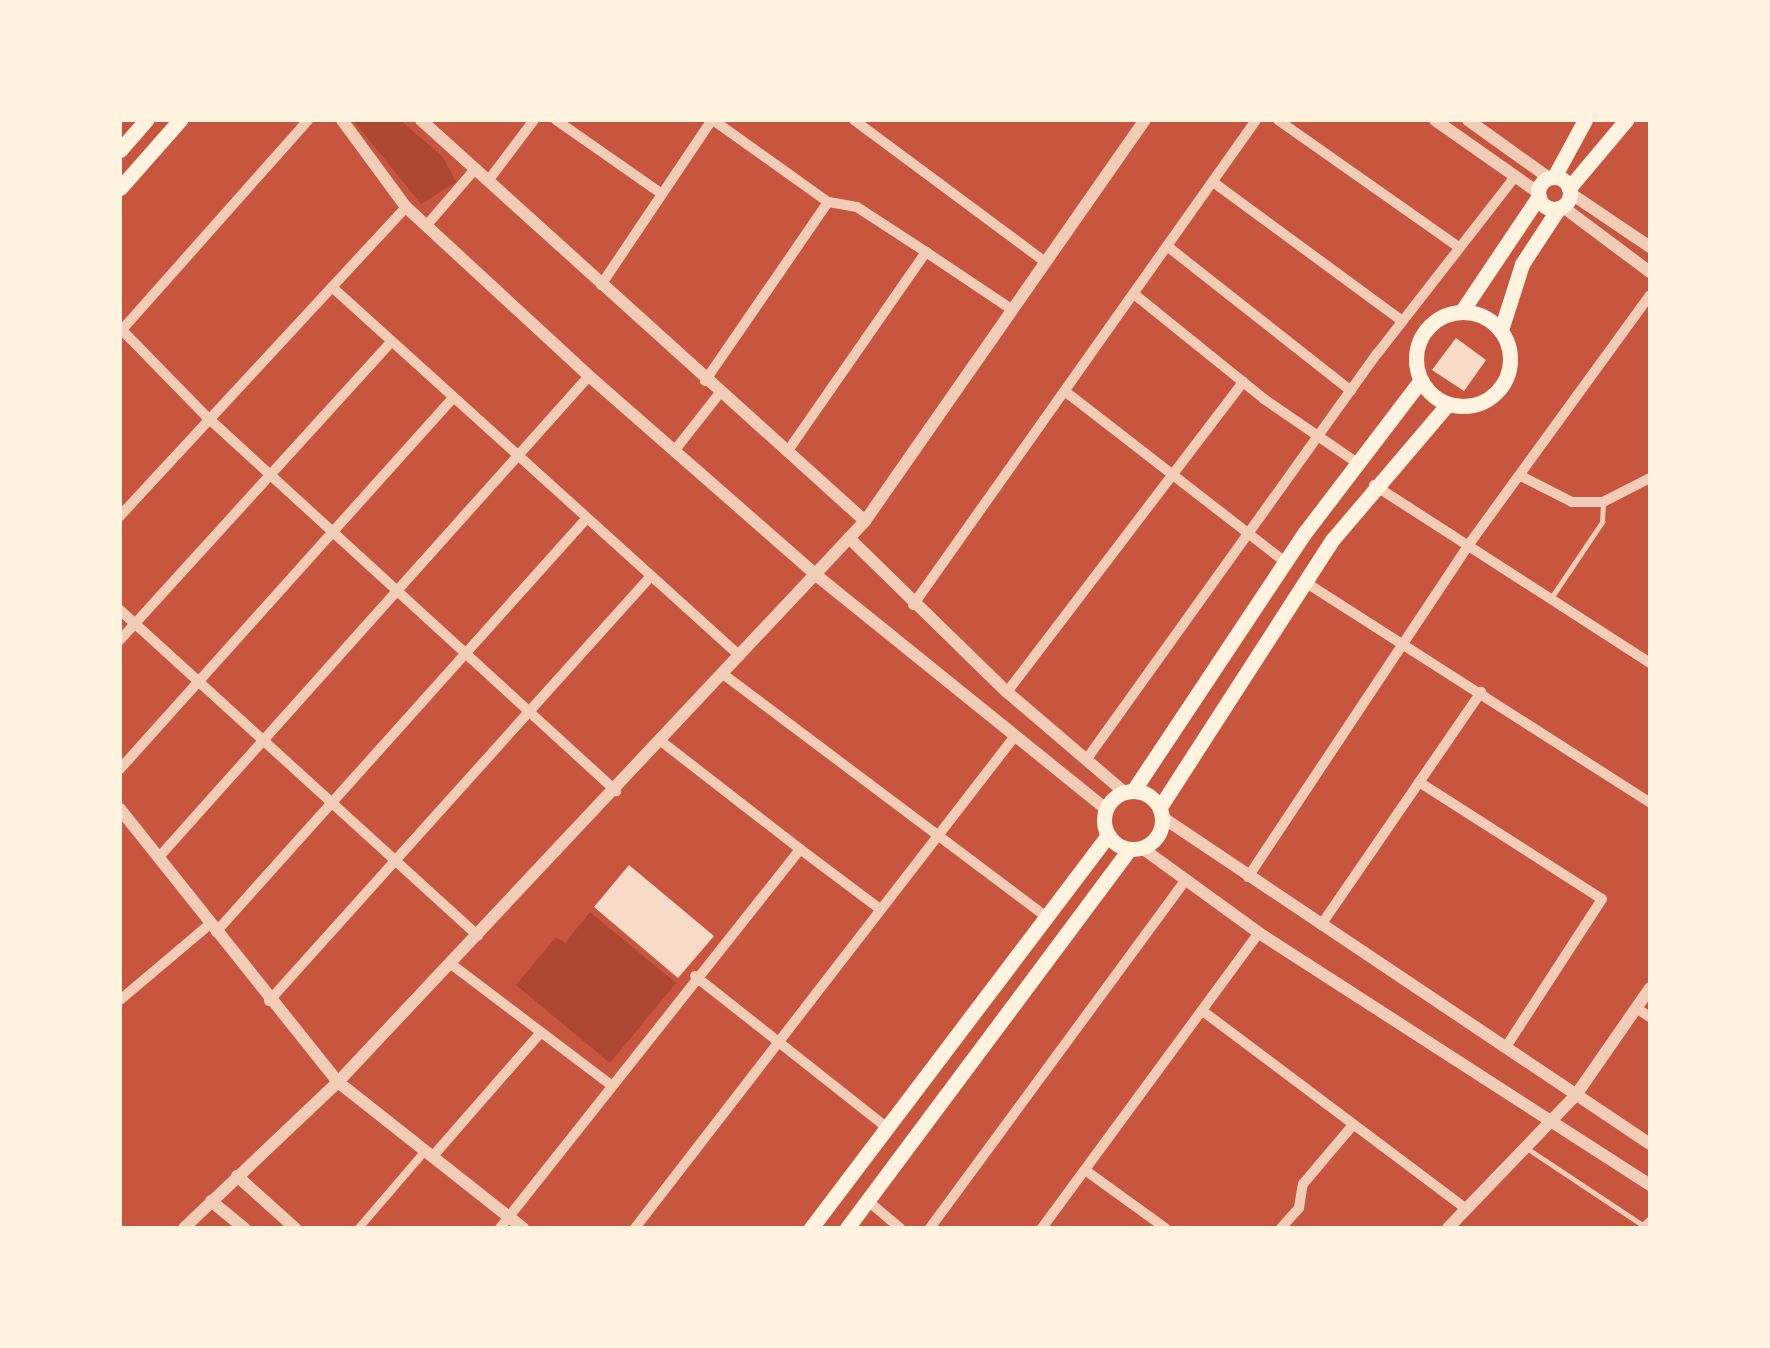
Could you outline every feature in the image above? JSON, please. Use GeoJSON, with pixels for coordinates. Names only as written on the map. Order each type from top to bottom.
{"type":"FeatureCollection","features":[{"type":"Feature","properties":{"kind":"main road"},"geometry":{"type":"LineString","coordinates":[[120,150],[146,120]]}},
{"type":"Feature","properties":{"kind":"main road"},"geometry":{"type":"LineString","coordinates":[[120,188],[180,120]]}},
{"type":"Feature","properties":{"kind":"main road"},"geometry":{"type":"LineString","coordinates":[[1462,311],[1552,178],[1586,120]]}},
{"type":"Feature","properties":{"kind":"main road"},"geometry":{"type":"LineString","coordinates":[[1501,330],[1462,311],[1446,314],[1422,334],[1416,365],[1421,380],[1448,404],[1478,404],[1502,387],[1511,358],[1501,330],[1522,264],[1565,199],[1626,120]]}},
{"type":"Feature","properties":{"kind":"main road"},"geometry":{"type":"LineString","coordinates":[[1552,178],[1565,199]]}},
{"type":"Feature","properties":{"kind":"main road"},"geometry":{"type":"LineString","coordinates":[[1539,194],[1565,199]]}},
{"type":"Feature","properties":{"kind":"main road"},"geometry":{"type":"LineString","coordinates":[[811,1228],[1108,835],[1106,809],[1128,791],[1356,462],[1421,380]]}},
{"type":"Feature","properties":{"kind":"main road"},"geometry":{"type":"LineString","coordinates":[[847,1228],[1136,848],[1160,832],[1161,812],[1305,582],[1373,484],[1448,404]]}},
{"type":"Feature","properties":{"kind":"main road"},"geometry":{"type":"LineString","coordinates":[[1128,791],[1161,812]]}},
{"type":"Feature","properties":{"kind":"main road"},"geometry":{"type":"LineString","coordinates":[[1108,835],[1136,848]]}},
{"type":"Feature","properties":{"kind":"street"},"geometry":{"type":"LineString","coordinates":[[308,120],[121,330],[206,416],[616,791]]}},
{"type":"Feature","properties":{"kind":"street"},"geometry":{"type":"LineString","coordinates":[[342,120],[406,207],[589,376],[816,575],[1106,809]]}},
{"type":"Feature","properties":{"kind":"street"},"geometry":{"type":"LineString","coordinates":[[421,120],[719,394],[865,521]]}},
{"type":"Feature","properties":{"kind":"street"},"geometry":{"type":"LineString","coordinates":[[488,181],[534,120]]}},
{"type":"Feature","properties":{"kind":"street"},"geometry":{"type":"LineString","coordinates":[[556,120],[662,194]]}},
{"type":"Feature","properties":{"kind":"street"},"geometry":{"type":"LineString","coordinates":[[601,285],[712,120],[828,202],[857,207],[1011,309]]}},
{"type":"Feature","properties":{"kind":"street"},"geometry":{"type":"LineString","coordinates":[[854,120],[1044,261]]}},
{"type":"Feature","properties":{"kind":"street"},"geometry":{"type":"LineString","coordinates":[[184,1228],[338,1082],[616,791],[865,521],[1145,120]]}},
{"type":"Feature","properties":{"kind":"street"},"geometry":{"type":"LineString","coordinates":[[914,605],[1256,120]]}},
{"type":"Feature","properties":{"kind":"street"},"geometry":{"type":"LineString","coordinates":[[1278,120],[1459,247]]}},
{"type":"Feature","properties":{"kind":"street"},"geometry":{"type":"LineString","coordinates":[[1436,120],[1539,194]]}},
{"type":"Feature","properties":{"kind":"street"},"geometry":{"type":"LineString","coordinates":[[1468,120],[1552,178]]}},
{"type":"Feature","properties":{"kind":"street"},"geometry":{"type":"LineString","coordinates":[[426,226],[475,169]]}},
{"type":"Feature","properties":{"kind":"street"},"geometry":{"type":"LineString","coordinates":[[1086,760],[1321,441],[1351,391],[1515,176]]}},
{"type":"Feature","properties":{"kind":"street"},"geometry":{"type":"LineString","coordinates":[[1213,182],[1402,322]]}},
{"type":"Feature","properties":{"kind":"street"},"geometry":{"type":"LineString","coordinates":[[1565,199],[1650,247]]}},
{"type":"Feature","properties":{"kind":"street"},"geometry":{"type":"LineString","coordinates":[[1565,199],[1650,272]]}},
{"type":"Feature","properties":{"kind":"street"},"geometry":{"type":"LineString","coordinates":[[705,381],[828,202]]}},
{"type":"Feature","properties":{"kind":"street"},"geometry":{"type":"LineString","coordinates":[[120,516],[206,416],[406,207]]}},
{"type":"Feature","properties":{"kind":"street"},"geometry":{"type":"LineString","coordinates":[[1168,246],[1351,391]]}},
{"type":"Feature","properties":{"kind":"street"},"geometry":{"type":"LineString","coordinates":[[786,452],[926,252]]}},
{"type":"Feature","properties":{"kind":"street"},"geometry":{"type":"LineString","coordinates":[[332,287],[740,656]]}},
{"type":"Feature","properties":{"kind":"street"},"geometry":{"type":"LineString","coordinates":[[1134,294],[1243,382],[1321,441],[1356,462]]}},
{"type":"Feature","properties":{"kind":"street"},"geometry":{"type":"LineString","coordinates":[[1248,877],[1468,547],[1650,295]]}},
{"type":"Feature","properties":{"kind":"street"},"geometry":{"type":"LineString","coordinates":[[120,640],[391,342]]}},
{"type":"Feature","properties":{"kind":"street"},"geometry":{"type":"LineString","coordinates":[[159,856],[589,376]]}},
{"type":"Feature","properties":{"kind":"street"},"geometry":{"type":"LineString","coordinates":[[1007,692],[1243,382]]}},
{"type":"Feature","properties":{"kind":"street"},"geometry":{"type":"LineString","coordinates":[[1066,392],[1285,562]]}},
{"type":"Feature","properties":{"kind":"street"},"geometry":{"type":"LineString","coordinates":[[675,450],[719,394]]}},
{"type":"Feature","properties":{"kind":"street"},"geometry":{"type":"LineString","coordinates":[[120,769],[453,398]]}},
{"type":"Feature","properties":{"kind":"street"},"geometry":{"type":"LineString","coordinates":[[1521,476],[1572,502],[1603,502],[1650,478]]}},
{"type":"Feature","properties":{"kind":"street"},"geometry":{"type":"LineString","coordinates":[[1373,484],[1650,663]]}},
{"type":"Feature","properties":{"kind":"street"},"geometry":{"type":"LineString","coordinates":[[120,1000],[213,928],[586,519]]}},
{"type":"Feature","properties":{"kind":"street"},"geometry":{"type":"LineString","coordinates":[[850,538],[914,605],[1007,692],[1128,791]]}},
{"type":"Feature","properties":{"kind":"street"},"geometry":{"type":"LineString","coordinates":[[270,1001],[392,860],[650,576]]}},
{"type":"Feature","properties":{"kind":"street"},"geometry":{"type":"LineString","coordinates":[[1305,582],[1650,803]]}},
{"type":"Feature","properties":{"kind":"street"},"geometry":{"type":"LineString","coordinates":[[120,610],[258,741],[478,936]]}},
{"type":"Feature","properties":{"kind":"street"},"geometry":{"type":"LineString","coordinates":[[723,674],[940,831],[1046,917]]}},
{"type":"Feature","properties":{"kind":"street"},"geometry":{"type":"LineString","coordinates":[[1321,925],[1481,692]]}},
{"type":"Feature","properties":{"kind":"street"},"geometry":{"type":"LineString","coordinates":[[635,1228],[1014,736]]}},
{"type":"Feature","properties":{"kind":"street"},"geometry":{"type":"LineString","coordinates":[[661,741],[880,909]]}},
{"type":"Feature","properties":{"kind":"street"},"geometry":{"type":"LineString","coordinates":[[1420,782],[1602,899],[1506,1047]]}},
{"type":"Feature","properties":{"kind":"street"},"geometry":{"type":"LineString","coordinates":[[120,810],[338,1082],[429,1153],[505,1223],[523,1228]]}},
{"type":"Feature","properties":{"kind":"street"},"geometry":{"type":"LineString","coordinates":[[1161,812],[1248,877],[1650,1144]]}},
{"type":"Feature","properties":{"kind":"street"},"geometry":{"type":"LineString","coordinates":[[1136,848],[1259,933],[1650,1185]]}},
{"type":"Feature","properties":{"kind":"street"},"geometry":{"type":"LineString","coordinates":[[505,1223],[695,976],[800,849]]}},
{"type":"Feature","properties":{"kind":"street"},"geometry":{"type":"LineString","coordinates":[[930,1228],[1184,882]]}},
{"type":"Feature","properties":{"kind":"street"},"geometry":{"type":"LineString","coordinates":[[1042,1228],[1259,933]]}},
{"type":"Feature","properties":{"kind":"street"},"geometry":{"type":"LineString","coordinates":[[451,964],[611,1085]]}},
{"type":"Feature","properties":{"kind":"street"},"geometry":{"type":"LineString","coordinates":[[695,976],[889,1129]]}},
{"type":"Feature","properties":{"kind":"street"},"geometry":{"type":"LineString","coordinates":[[1448,1228],[1576,1095],[1650,988]]}},
{"type":"Feature","properties":{"kind":"street"},"geometry":{"type":"LineString","coordinates":[[1636,1008],[1650,1017]]}},
{"type":"Feature","properties":{"kind":"street"},"geometry":{"type":"LineString","coordinates":[[1204,1012],[1465,1208]]}},
{"type":"Feature","properties":{"kind":"street"},"geometry":{"type":"LineString","coordinates":[[359,1228],[541,1032]]}},
{"type":"Feature","properties":{"kind":"street"},"geometry":{"type":"LineString","coordinates":[[1282,1228],[1299,1208],[1303,1184],[1352,1126]]}},
{"type":"Feature","properties":{"kind":"street"},"geometry":{"type":"LineString","coordinates":[[1085,1170],[1165,1228]]}},
{"type":"Feature","properties":{"kind":"street"},"geometry":{"type":"LineString","coordinates":[[237,1176],[295,1228]]}},
{"type":"Feature","properties":{"kind":"street"},"geometry":{"type":"LineString","coordinates":[[211,1201],[244,1228]]}},
{"type":"Feature","properties":{"kind":"street"},"geometry":{"type":"LineString","coordinates":[[868,1202],[900,1228]]}},
{"type":"Feature","properties":{"kind":"lane"},"geometry":{"type":"LineString","coordinates":[[1550,599],[1602,522],[1603,502]]}},
{"type":"Feature","properties":{"kind":"lane"},"geometry":{"type":"LineString","coordinates":[[1526,1147],[1647,1226]]}},
{"type":"Feature","properties":{"kind":"shaded area"},"geometry":{"type":"Polygon","coordinates":[[[353,120],[400,120],[443,157],[456,182],[421,204],[353,120]]]}},
{"type":"Feature","properties":{"kind":"shaded area"},"geometry":{"type":"Polygon","coordinates":[[[590,912],[676,983],[610,1063],[516,985],[556,937],[565,943],[590,912]]]}},
{"type":"Feature","properties":{"kind":"building"},"geometry":{"type":"Polygon","coordinates":[[[1456,338],[1486,360],[1464,391],[1432,370],[1456,338]]]}},
{"type":"Feature","properties":{"kind":"building"},"geometry":{"type":"Polygon","coordinates":[[[629,865],[714,936],[678,978],[594,907],[629,865]]]}}]}
